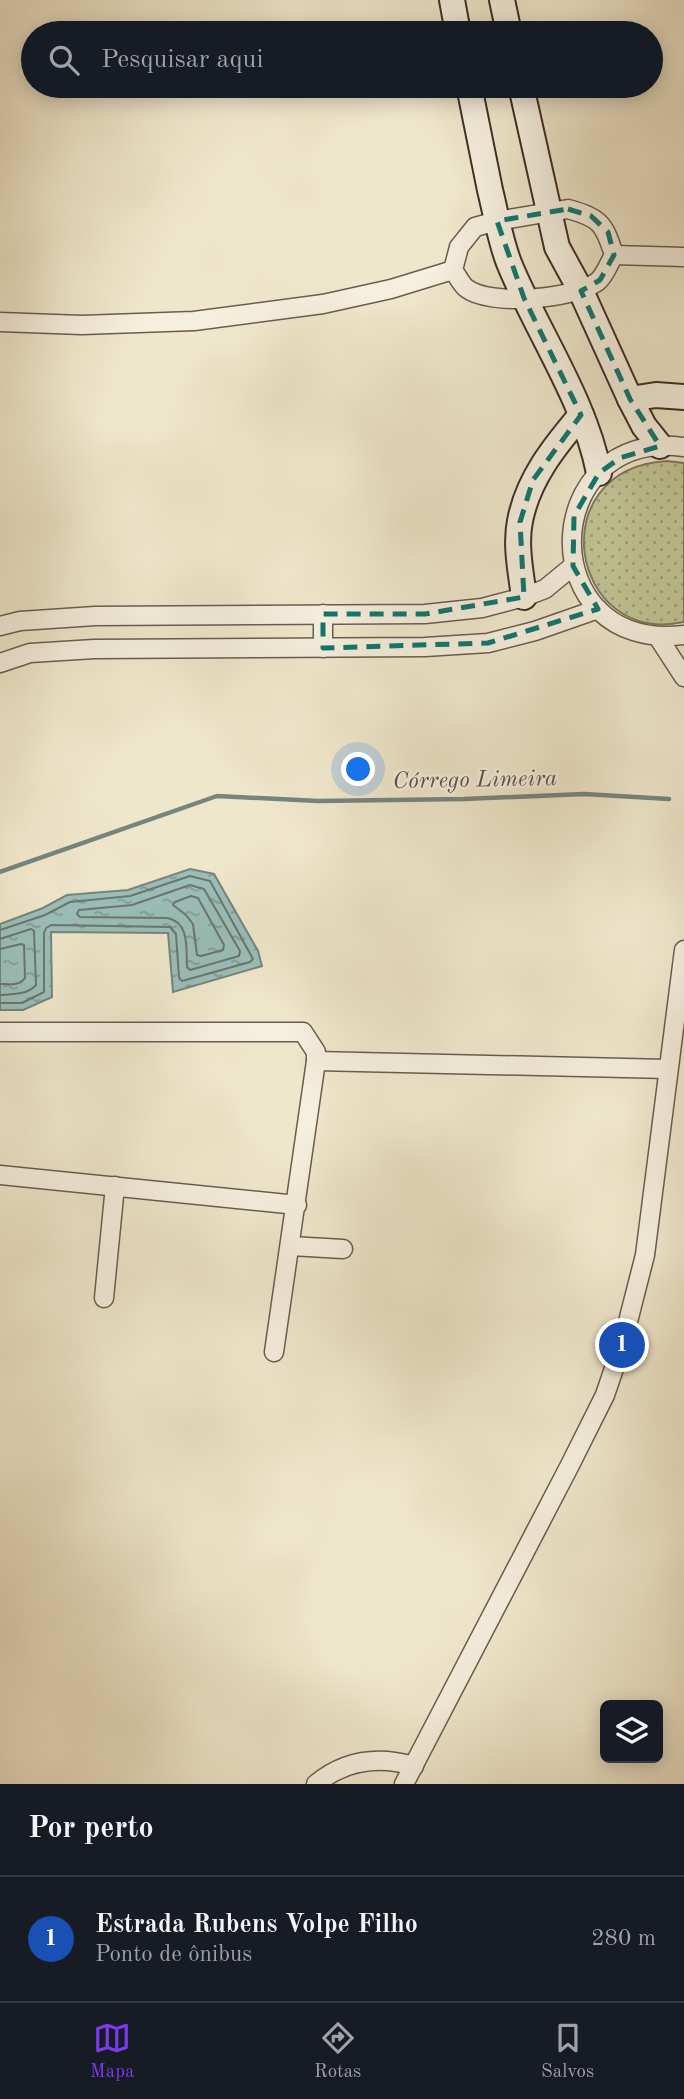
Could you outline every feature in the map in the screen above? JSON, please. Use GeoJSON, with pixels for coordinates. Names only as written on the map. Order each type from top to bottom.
{"type":"FeatureCollection","features":[{"type":"Feature","properties":{"kind":"street"},"geometry":{"type":"LineString","coordinates":[[452,0],[456,21]]}},
{"type":"Feature","properties":{"kind":"street"},"geometry":{"type":"LineString","coordinates":[[502,0],[506,21]]}},
{"type":"Feature","properties":{"kind":"street"},"geometry":{"type":"LineString","coordinates":[[471,98],[497,221],[508,260],[582,415],[594,446],[599,473]]}},
{"type":"Feature","properties":{"kind":"street"},"geometry":{"type":"LineString","coordinates":[[524,98],[558,247],[644,426],[672,447]]}},
{"type":"Feature","properties":{"kind":"street"},"geometry":{"type":"LineString","coordinates":[[568,209],[592,216],[608,232],[614,254],[600,280],[581,291],[524,298],[488,298],[466,288],[453,270],[459,247],[475,228],[497,221],[568,209]]}},
{"type":"Feature","properties":{"kind":"street"},"geometry":{"type":"LineString","coordinates":[[614,254],[684,257]]}},
{"type":"Feature","properties":{"kind":"street"},"geometry":{"type":"LineString","coordinates":[[0,322],[82,325],[194,321],[323,304],[391,289],[453,270]]}},
{"type":"Feature","properties":{"kind":"street"},"geometry":{"type":"LineString","coordinates":[[630,399],[656,395],[684,397]]}},
{"type":"Feature","properties":{"kind":"street"},"geometry":{"type":"LineString","coordinates":[[524,597],[520,564],[520,523],[533,480],[557,444],[582,415]]}},
{"type":"Feature","properties":{"kind":"street"},"geometry":{"type":"LineString","coordinates":[[672,447],[643,448],[620,457],[599,473],[584,492],[574,516],[570,541],[573,565],[582,589],[598,609],[617,624],[640,634],[658,637],[684,635]]}},
{"type":"Feature","properties":{"kind":"street"},"geometry":{"type":"LineString","coordinates":[[0,626],[20,621],[95,616],[425,614],[482,608],[545,589],[573,565]]}},
{"type":"Feature","properties":{"kind":"street"},"geometry":{"type":"LineString","coordinates":[[0,663],[30,653],[94,649],[425,647],[488,643],[535,631],[598,609]]}},
{"type":"Feature","properties":{"kind":"street"},"geometry":{"type":"LineString","coordinates":[[323,614],[323,648]]}},
{"type":"Feature","properties":{"kind":"street"},"geometry":{"type":"LineString","coordinates":[[658,637],[684,677]]}},
{"type":"Feature","properties":{"kind":"street"},"geometry":{"type":"LineString","coordinates":[[404,1784],[605,1395],[622,1345],[645,1255],[684,950]]}},
{"type":"Feature","properties":{"kind":"street"},"geometry":{"type":"LineString","coordinates":[[0,1032],[303,1032],[316,1052],[316,1061],[274,1352]]}},
{"type":"Feature","properties":{"kind":"street"},"geometry":{"type":"LineString","coordinates":[[316,1061],[668,1069]]}},
{"type":"Feature","properties":{"kind":"street"},"geometry":{"type":"LineString","coordinates":[[0,1175],[297,1205]]}},
{"type":"Feature","properties":{"kind":"street"},"geometry":{"type":"LineString","coordinates":[[104,1297],[115,1186]]}},
{"type":"Feature","properties":{"kind":"street"},"geometry":{"type":"LineString","coordinates":[[291,1246],[343,1249]]}},
{"type":"Feature","properties":{"kind":"street"},"geometry":{"type":"LineString","coordinates":[[316,1784],[336,1770],[367,1761],[399,1762],[414,1766]]}},
{"type":"Feature","properties":{"kind":"highlighted area"},"geometry":{"type":"Polygon","coordinates":[[[568,209],[591,216],[608,232],[614,255],[600,280],[581,291],[630,399],[660,446],[620,458],[599,473],[574,516],[573,566],[598,609],[488,643],[323,648],[323,614],[425,614],[524,597],[520,522],[533,480],[581,415],[524,298],[497,221],[568,209]]]}},
{"type":"Feature","properties":{"kind":"green space"},"geometry":{"type":"Polygon","coordinates":[[[667,461],[684,463],[684,622],[645,623],[615,609],[595,584],[585,554],[586,522],[600,493],[626,471],[667,461]]]}},
{"type":"Feature","properties":{"kind":"water"},"geometry":{"type":"Polygon","coordinates":[[[190,869],[214,874],[258,951],[262,966],[173,992],[168,933],[51,932],[52,997],[23,1010],[0,1010],[0,924],[43,908],[67,895],[128,890],[190,869]]]}},
{"type":"Feature","properties":{"kind":"waterway","name":"Córrego Limeira"},"geometry":{"type":"LineString","coordinates":[[0,872],[217,796],[318,801],[584,794],[669,799]]}},
{"type":"Feature","properties":{"kind":"place","name":"Estrada Rubens Volpe Filho"},"geometry":{"type":"Point","coordinates":[622,1345]}}]}
